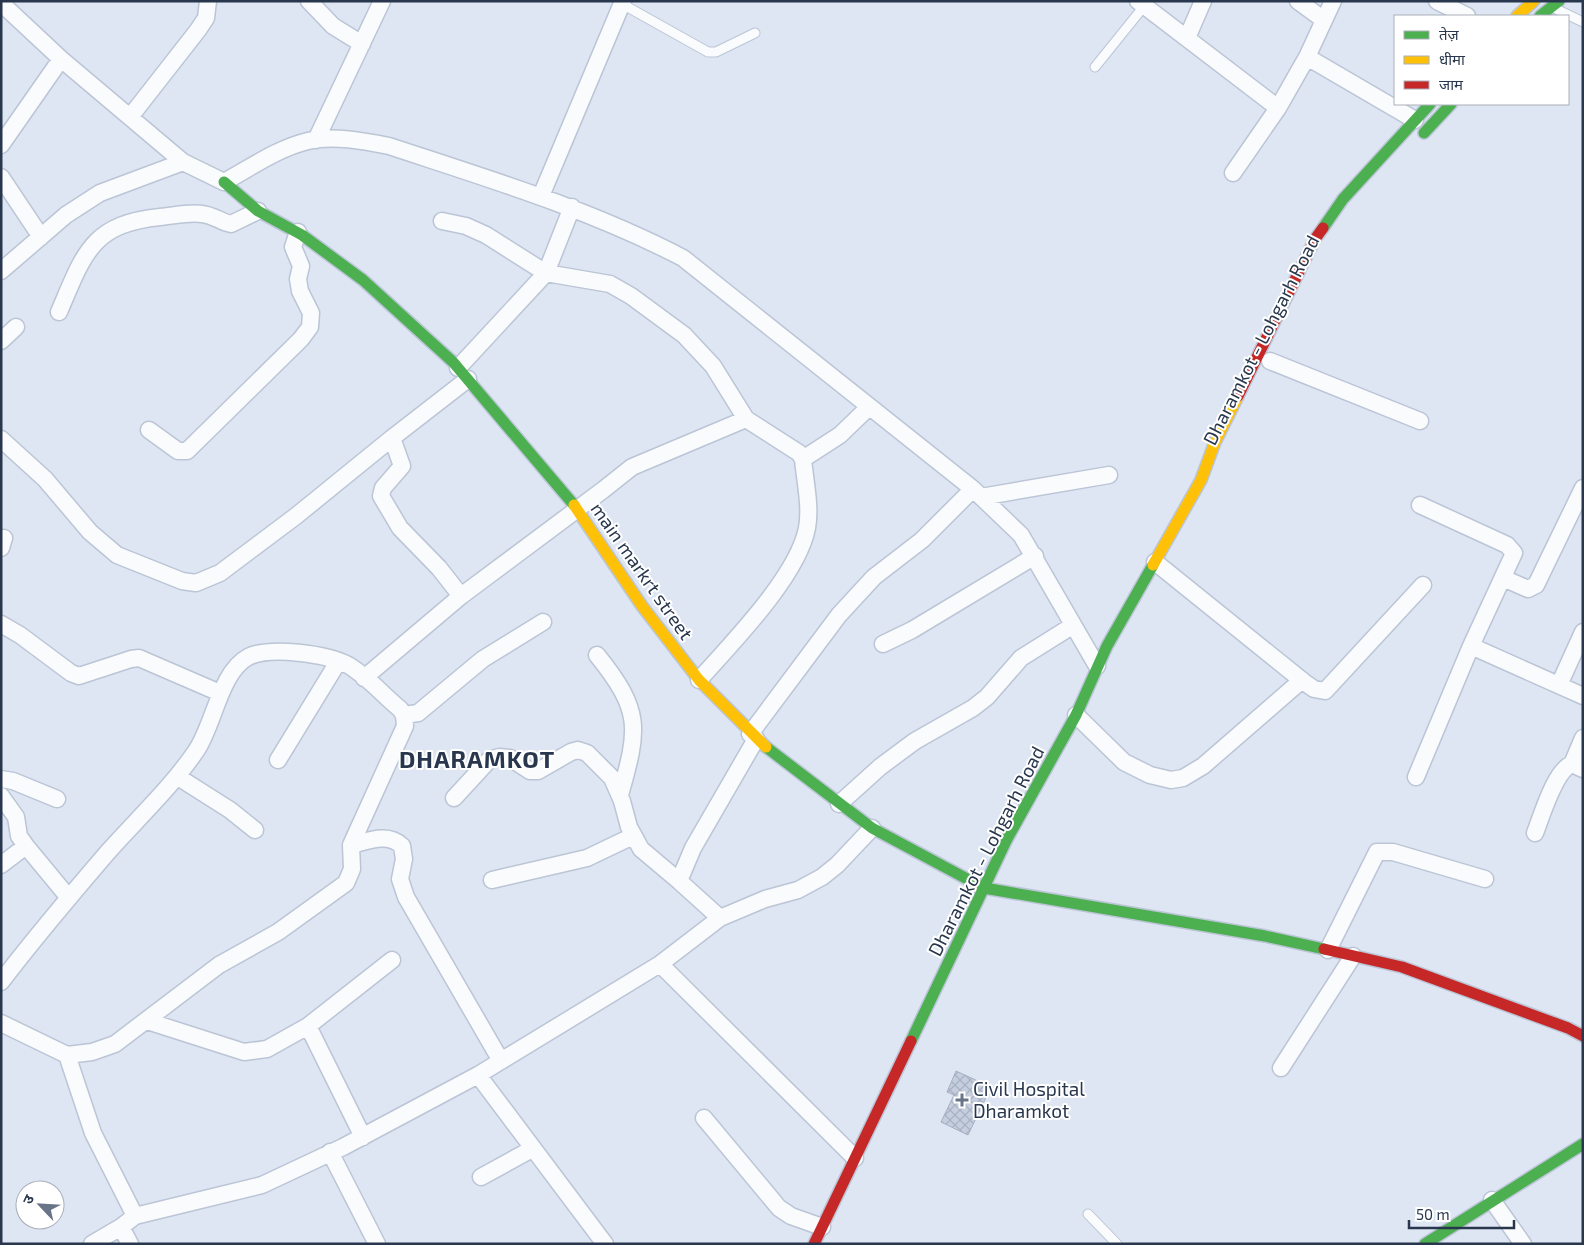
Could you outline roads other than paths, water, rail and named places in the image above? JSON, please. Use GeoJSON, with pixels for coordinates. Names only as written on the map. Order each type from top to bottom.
{"type":"FeatureCollection","features":[{"type":"Feature","properties":{"kind":"street"},"geometry":{"type":"LineString","coordinates":[[130,117],[198,30],[206,18],[208,1]]}},
{"type":"Feature","properties":{"kind":"street"},"geometry":{"type":"LineString","coordinates":[[309,1],[333,26],[362,44]]}},
{"type":"Feature","properties":{"kind":"street"},"geometry":{"type":"LineString","coordinates":[[316,140],[382,1]]}},
{"type":"Feature","properties":{"kind":"street"},"geometry":{"type":"LineString","coordinates":[[1187,38],[1204,1]]}},
{"type":"Feature","properties":{"kind":"street"},"geometry":{"type":"LineString","coordinates":[[1298,1],[1324,20]]}},
{"type":"Feature","properties":{"kind":"street"},"geometry":{"type":"LineString","coordinates":[[1233,173],[1278,108],[1307,57],[1333,1]]}},
{"type":"Feature","properties":{"kind":"street"},"geometry":{"type":"LineString","coordinates":[[1437,1],[1465,15]]}},
{"type":"Feature","properties":{"kind":"street"},"geometry":{"type":"LineString","coordinates":[[1518,15],[1534,1]]}},
{"type":"Feature","properties":{"kind":"street"},"geometry":{"type":"LineString","coordinates":[[541,196],[622,2]]}},
{"type":"Feature","properties":{"kind":"street"},"geometry":{"type":"LineString","coordinates":[[1,3],[61,59],[183,162],[224,182],[279,153],[308,141],[365,141],[389,146],[572,207],[635,232],[683,258],[977,493],[1021,535],[1035,556],[1072,626],[1097,666]]}},
{"type":"Feature","properties":{"kind":"street"},"geometry":{"type":"LineString","coordinates":[[1142,3],[1278,108]]}},
{"type":"Feature","properties":{"kind":"street"},"geometry":{"type":"LineString","coordinates":[[1541,15],[1555,4]]}},
{"type":"Feature","properties":{"kind":"street"},"geometry":{"type":"LineString","coordinates":[[1307,57],[1415,120]]}},
{"type":"Feature","properties":{"kind":"street"},"geometry":{"type":"LineString","coordinates":[[1,145],[61,59]]}},
{"type":"Feature","properties":{"kind":"street","name":"Dharamkot - Lohgarh Road"},"geometry":{"type":"LineString","coordinates":[[814,1244],[1012,831],[1076,715],[1097,666],[1201,480],[1215,442],[1315,239],[1343,199],[1429,105]]}},
{"type":"Feature","properties":{"kind":"street"},"geometry":{"type":"LineString","coordinates":[[1419,138],[1450,105]]}},
{"type":"Feature","properties":{"kind":"street"},"geometry":{"type":"LineString","coordinates":[[1,271],[66,215],[100,193],[183,162]]}},
{"type":"Feature","properties":{"kind":"street"},"geometry":{"type":"LineString","coordinates":[[1,177],[41,237]]}},
{"type":"Feature","properties":{"kind":"street","name":"main markrt street"},"geometry":{"type":"LineString","coordinates":[[224,182],[258,211],[300,234],[363,280],[463,374],[577,508],[642,606],[699,680],[753,736],[872,828],[984,888],[1265,936],[1402,967],[1568,1028],[1583,1036]]}},
{"type":"Feature","properties":{"kind":"street"},"geometry":{"type":"LineString","coordinates":[[1,439],[45,479],[90,532],[117,555],[144,568],[182,580],[196,583],[208,580],[296,516],[392,438],[463,374],[546,273],[572,207]]}},
{"type":"Feature","properties":{"kind":"street"},"geometry":{"type":"LineString","coordinates":[[59,312],[79,266],[89,250],[110,229],[135,220],[200,213],[231,224],[258,211]]}},
{"type":"Feature","properties":{"kind":"street"},"geometry":{"type":"LineString","coordinates":[[442,222],[466,226],[481,232],[546,273],[610,284],[652,310],[684,335],[712,366],[746,419],[799,453],[803,459],[807,528],[791,568],[741,633],[699,680]]}},
{"type":"Feature","properties":{"kind":"street"},"geometry":{"type":"LineString","coordinates":[[149,430],[178,451],[186,451],[301,339],[310,327],[311,313],[298,283],[301,266],[293,247],[300,234]]}},
{"type":"Feature","properties":{"kind":"street"},"geometry":{"type":"LineString","coordinates":[[1,341],[16,327]]}},
{"type":"Feature","properties":{"kind":"street"},"geometry":{"type":"LineString","coordinates":[[1270,361],[1420,421]]}},
{"type":"Feature","properties":{"kind":"street"},"geometry":{"type":"LineString","coordinates":[[803,459],[840,435],[869,407]]}},
{"type":"Feature","properties":{"kind":"street"},"geometry":{"type":"LineString","coordinates":[[364,678],[461,596],[603,490],[632,466],[746,419]]}},
{"type":"Feature","properties":{"kind":"street"},"geometry":{"type":"LineString","coordinates":[[392,438],[402,466],[383,488],[381,496],[400,528],[439,568],[461,596]]}},
{"type":"Feature","properties":{"kind":"street","name":"Dharamkot - Lohgarh Road"},"geometry":{"type":"LineString","coordinates":[[1201,480],[1220,457]]}},
{"type":"Feature","properties":{"kind":"street"},"geometry":{"type":"LineString","coordinates":[[679,881],[693,848],[753,736],[839,616],[874,577],[922,540],[977,493],[1109,475]]}},
{"type":"Feature","properties":{"kind":"street"},"geometry":{"type":"LineString","coordinates":[[1503,578],[1528,589],[1536,585],[1583,488]]}},
{"type":"Feature","properties":{"kind":"street"},"geometry":{"type":"LineString","coordinates":[[1416,777],[1471,646],[1513,557],[1512,549],[1420,505]]}},
{"type":"Feature","properties":{"kind":"street"},"geometry":{"type":"LineString","coordinates":[[883,644],[921,625],[1035,556]]}},
{"type":"Feature","properties":{"kind":"street"},"geometry":{"type":"LineString","coordinates":[[1155,562],[1302,680],[1314,689],[1325,691],[1423,585]]}},
{"type":"Feature","properties":{"kind":"street"},"geometry":{"type":"LineString","coordinates":[[404,715],[418,712],[483,659],[543,622]]}},
{"type":"Feature","properties":{"kind":"street"},"geometry":{"type":"LineString","coordinates":[[1,624],[20,634],[71,673],[79,676],[139,658],[220,693]]}},
{"type":"Feature","properties":{"kind":"street"},"geometry":{"type":"LineString","coordinates":[[839,804],[880,767],[915,741],[973,708],[987,697],[1020,658],[1072,626]]}},
{"type":"Feature","properties":{"kind":"street"},"geometry":{"type":"LineString","coordinates":[[1559,685],[1583,632]]}},
{"type":"Feature","properties":{"kind":"street"},"geometry":{"type":"LineString","coordinates":[[1471,646],[1583,696]]}},
{"type":"Feature","properties":{"kind":"street"},"geometry":{"type":"LineString","coordinates":[[1,982],[107,853],[178,777],[206,736],[220,693],[235,667],[248,657],[264,652],[300,653],[348,665],[404,715],[405,726],[351,844],[352,869],[346,883],[278,932],[219,965],[115,1044],[92,1052],[67,1054],[1,1023]]}},
{"type":"Feature","properties":{"kind":"street"},"geometry":{"type":"LineString","coordinates":[[596,655],[618,682],[630,706],[634,733],[630,758],[620,795]]}},
{"type":"Feature","properties":{"kind":"street"},"geometry":{"type":"LineString","coordinates":[[278,760],[338,662]]}},
{"type":"Feature","properties":{"kind":"street"},"geometry":{"type":"LineString","coordinates":[[1076,715],[1124,762],[1150,775],[1171,780],[1183,778],[1203,766],[1302,680]]}},
{"type":"Feature","properties":{"kind":"street"},"geometry":{"type":"LineString","coordinates":[[1535,832],[1556,781],[1563,769],[1578,767],[1583,738]]}},
{"type":"Feature","properties":{"kind":"street"},"geometry":{"type":"LineString","coordinates":[[454,798],[489,760],[500,757],[510,758],[530,771],[538,771],[578,750],[587,753],[612,778],[640,849],[720,918]]}},
{"type":"Feature","properties":{"kind":"street"},"geometry":{"type":"LineString","coordinates":[[178,777],[230,810],[255,830]]}},
{"type":"Feature","properties":{"kind":"street"},"geometry":{"type":"LineString","coordinates":[[1,778],[57,799]]}},
{"type":"Feature","properties":{"kind":"street"},"geometry":{"type":"LineString","coordinates":[[1,796],[16,817],[19,836],[69,898]]}},
{"type":"Feature","properties":{"kind":"street"},"geometry":{"type":"LineString","coordinates":[[92,1244],[121,1227],[135,1216],[262,1185],[363,1136],[478,1075],[660,964],[720,918],[765,898],[798,890],[822,877],[837,865],[872,828]]}},
{"type":"Feature","properties":{"kind":"street"},"geometry":{"type":"LineString","coordinates":[[492,880],[586,858],[634,836]]}},
{"type":"Feature","properties":{"kind":"street"},"geometry":{"type":"LineString","coordinates":[[351,844],[385,838],[394,839],[402,846],[404,859],[400,879],[406,897],[500,1061]]}},
{"type":"Feature","properties":{"kind":"street"},"geometry":{"type":"LineString","coordinates":[[1,865],[26,846]]}},
{"type":"Feature","properties":{"kind":"street"},"geometry":{"type":"LineString","coordinates":[[1328,950],[1377,852],[1392,852],[1485,880]]}},
{"type":"Feature","properties":{"kind":"street"},"geometry":{"type":"LineString","coordinates":[[1281,1068],[1353,956]]}},
{"type":"Feature","properties":{"kind":"street"},"geometry":{"type":"LineString","coordinates":[[147,1021],[244,1052],[267,1049],[308,1026],[392,960]]}},
{"type":"Feature","properties":{"kind":"street"},"geometry":{"type":"LineString","coordinates":[[660,964],[855,1158]]}},
{"type":"Feature","properties":{"kind":"street"},"geometry":{"type":"LineString","coordinates":[[308,1026],[363,1136]]}},
{"type":"Feature","properties":{"kind":"street"},"geometry":{"type":"LineString","coordinates":[[67,1054],[93,1133],[135,1216]]}},
{"type":"Feature","properties":{"kind":"street"},"geometry":{"type":"LineString","coordinates":[[478,1075],[532,1149],[606,1244]]}},
{"type":"Feature","properties":{"kind":"street"},"geometry":{"type":"LineString","coordinates":[[704,1118],[779,1208],[791,1216],[822,1227]]}},
{"type":"Feature","properties":{"kind":"street"},"geometry":{"type":"LineString","coordinates":[[1425,1244],[1583,1144]]}},
{"type":"Feature","properties":{"kind":"street"},"geometry":{"type":"LineString","coordinates":[[481,1177],[532,1149]]}},
{"type":"Feature","properties":{"kind":"street"},"geometry":{"type":"LineString","coordinates":[[330,1152],[377,1244]]}},
{"type":"Feature","properties":{"kind":"street"},"geometry":{"type":"LineString","coordinates":[[1492,1200],[1523,1244]]}},
{"type":"Feature","properties":{"kind":"street"},"geometry":{"type":"LineString","coordinates":[[121,1227],[130,1244]]}},
{"type":"Feature","properties":{"kind":"lane"},"geometry":{"type":"LineString","coordinates":[[622,2],[708,52],[716,52],[755,33]]}},
{"type":"Feature","properties":{"kind":"lane"},"geometry":{"type":"LineString","coordinates":[[1095,68],[1142,3]]}},
{"type":"Feature","properties":{"kind":"lane"},"geometry":{"type":"LineString","coordinates":[[1555,4],[1583,22]]}},
{"type":"Feature","properties":{"kind":"lane"},"geometry":{"type":"LineString","coordinates":[[1088,1214],[1117,1244]]}},
{"type":"Feature","properties":{"kind":"place","name":"Civil Hospital Dharamkot"},"geometry":{"type":"Point","coordinates":[962,1100]}},
{"type":"Feature","properties":{"kind":"district","name":"DHARAMKOT"},"geometry":{"type":"Point","coordinates":[477,760]}}]}
